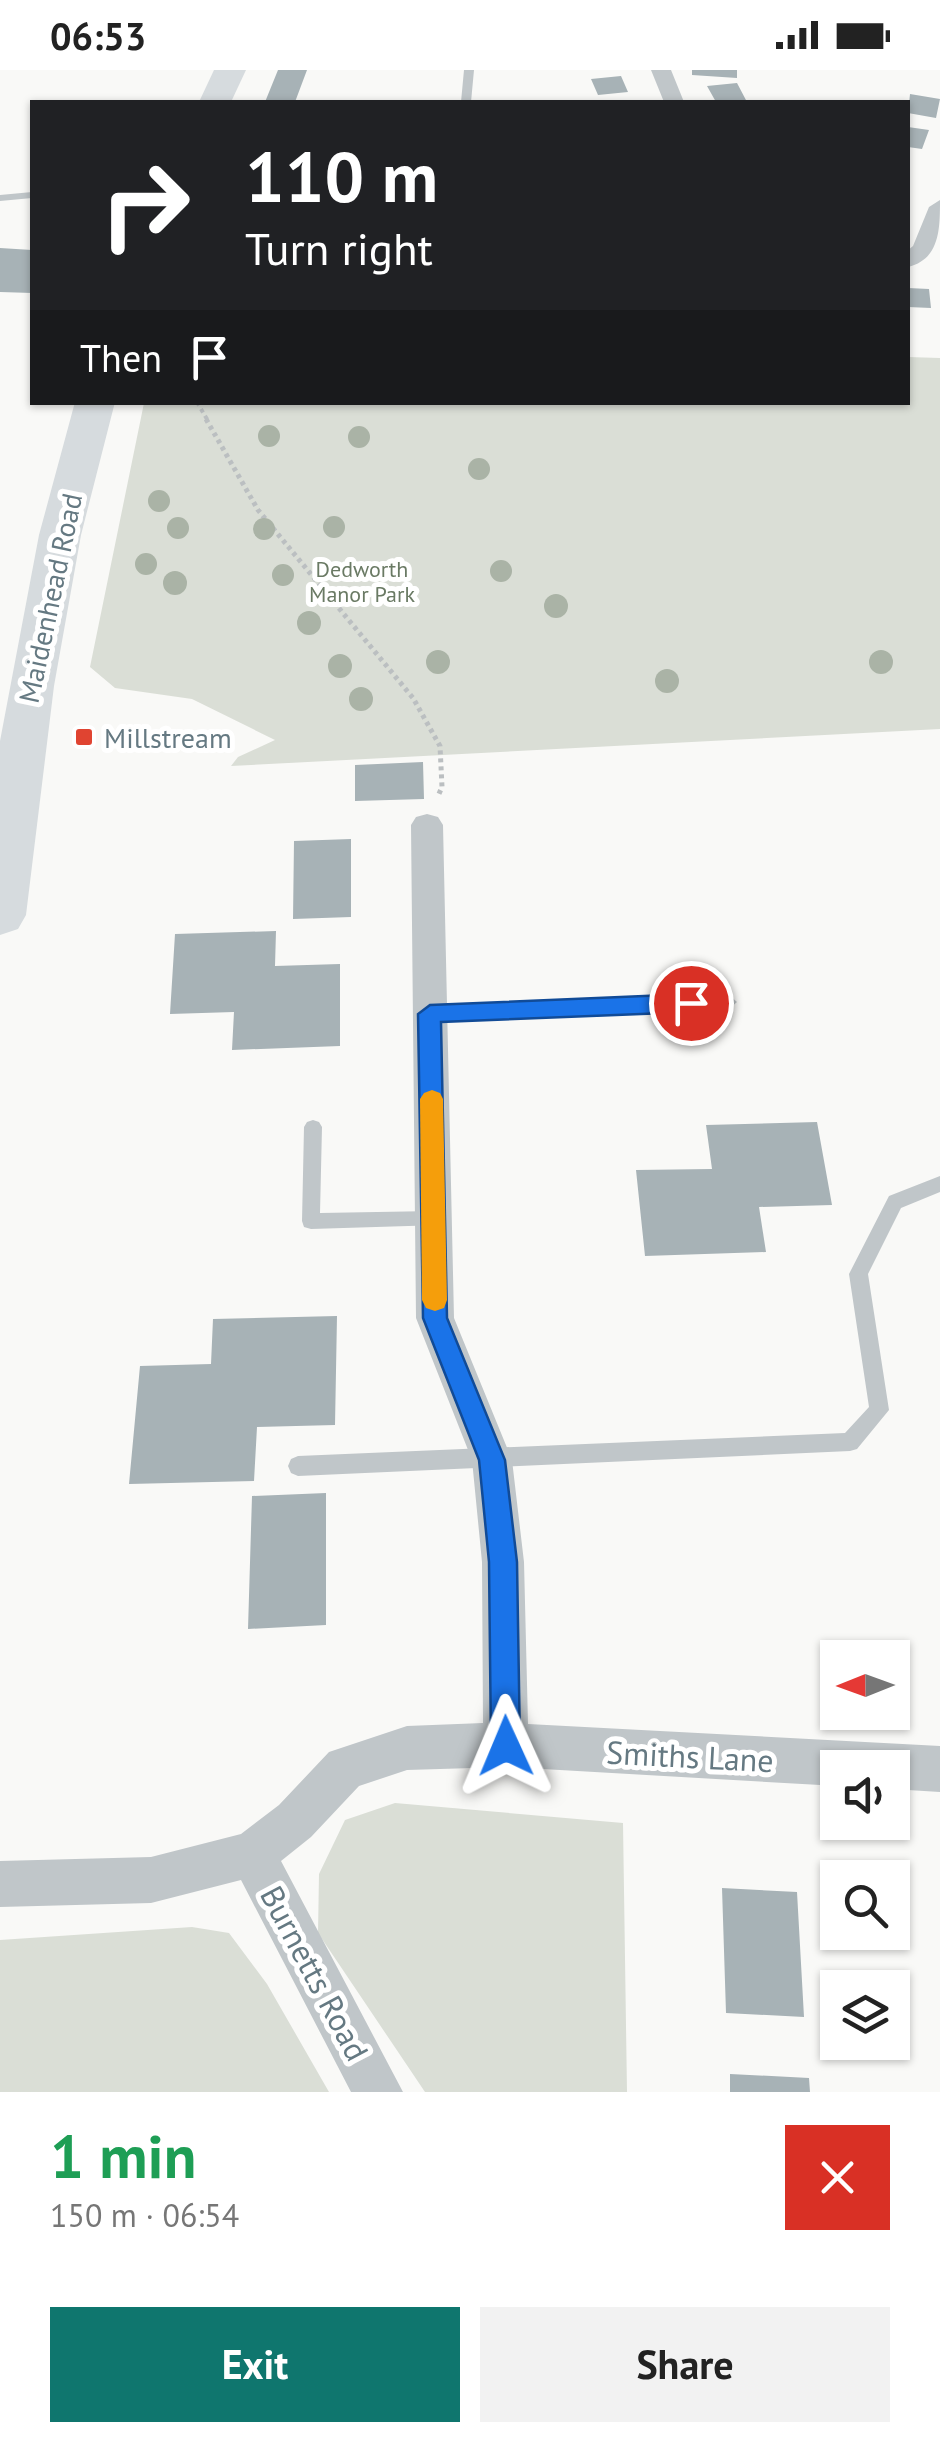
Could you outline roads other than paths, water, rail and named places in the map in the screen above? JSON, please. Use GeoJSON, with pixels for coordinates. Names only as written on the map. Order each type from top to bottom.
{"type":"FeatureCollection","features":[{"type":"Feature","properties":{"kind":"main road"},"geometry":{"type":"LineString","coordinates":[[217,100],[230,70]]}},
{"type":"Feature","properties":{"kind":"main road","name":"Maidenhead Road"},"geometry":{"type":"LineString","coordinates":[[0,915],[11,746],[94,405]]}},
{"type":"Feature","properties":{"kind":"street"},"geometry":{"type":"LineString","coordinates":[[661,70],[673,100]]}},
{"type":"Feature","properties":{"kind":"street"},"geometry":{"type":"LineString","coordinates":[[910,259],[923,249],[940,207]]}},
{"type":"Feature","properties":{"kind":"street"},"geometry":{"type":"LineString","coordinates":[[427,825],[435,1318],[492,1460],[503,1562],[506,1746]]}},
{"type":"Feature","properties":{"kind":"street","name":"Smiths Lane"},"geometry":{"type":"LineString","coordinates":[[0,1884],[151,1880],[252,1854],[295,1821],[345,1768],[406,1748],[506,1746],[940,1768]]}},
{"type":"Feature","properties":{"kind":"street","name":"Burnetts Road"},"geometry":{"type":"LineString","coordinates":[[252,1854],[378,2092]]}},
{"type":"Feature","properties":{"kind":"lane"},"geometry":{"type":"LineString","coordinates":[[466,100],[470,70]]}},
{"type":"Feature","properties":{"kind":"lane"},"geometry":{"type":"LineString","coordinates":[[0,198],[30,195]]}},
{"type":"Feature","properties":{"kind":"lane"},"geometry":{"type":"LineString","coordinates":[[430,1014],[729,1002]]}},
{"type":"Feature","properties":{"kind":"lane"},"geometry":{"type":"LineString","coordinates":[[314,1127],[311,1221],[434,1219]]}},
{"type":"Feature","properties":{"kind":"lane"},"geometry":{"type":"LineString","coordinates":[[298,1466],[850,1442],[879,1410],[858,1274],[895,1202],[940,1184]]}},
{"type":"Feature","properties":{"kind":"place","name":"Millstream"},"geometry":{"type":"Point","coordinates":[84,737]}},
{"type":"Feature","properties":{"kind":"park label","name":"Dedworth Manor Park"},"geometry":{"type":"Point","coordinates":[362,582]}}]}
